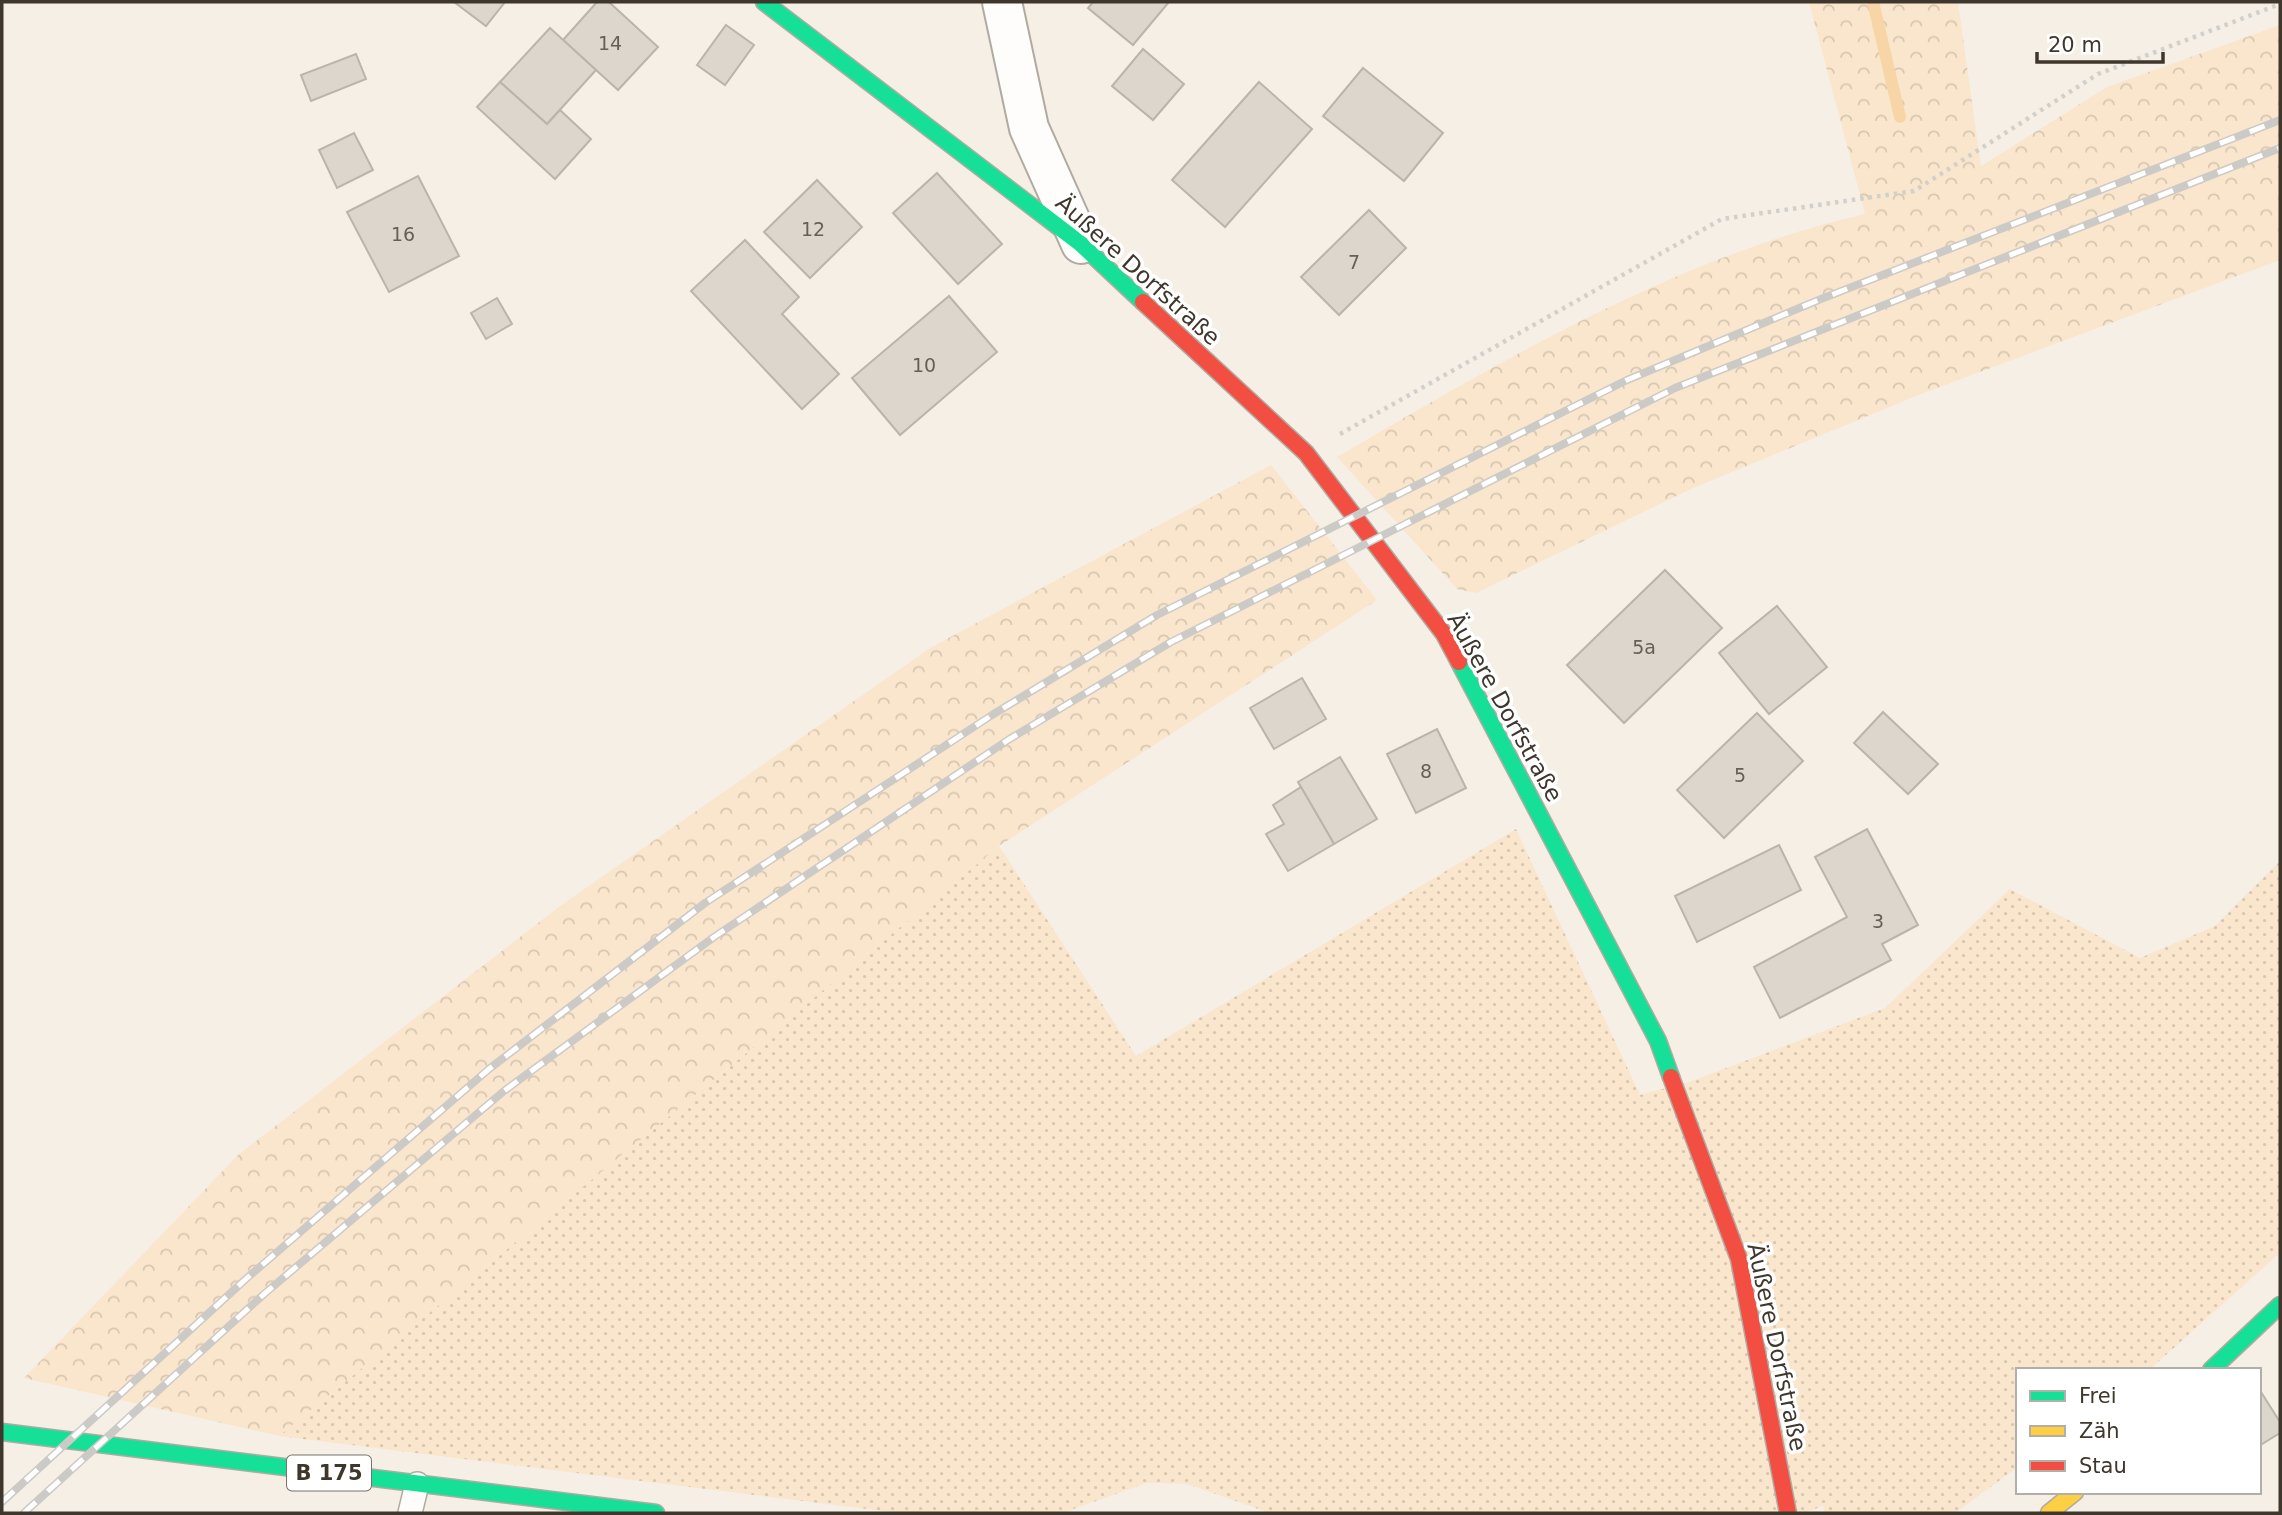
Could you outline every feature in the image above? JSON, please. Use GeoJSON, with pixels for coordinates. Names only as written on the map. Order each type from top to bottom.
{"type":"FeatureCollection","features":[{"type":"Feature","properties":{"kind":"street","name":"Äußere Dorfstraße"},"geometry":{"type":"LineString","coordinates":[[764,2],[1081,244],[1306,453],[1444,634],[1658,1041],[1739,1259],[1788,1513]]}},
{"type":"Feature","properties":{"kind":"street"},"geometry":{"type":"LineString","coordinates":[[1002,2],[1029,128],[1081,244]]}},
{"type":"Feature","properties":{"kind":"street"},"geometry":{"type":"LineString","coordinates":[[2213,1368],[2280,1305]]}},
{"type":"Feature","properties":{"kind":"street","name":"B 175"},"geometry":{"type":"LineString","coordinates":[[2,1432],[656,1513]]}},
{"type":"Feature","properties":{"kind":"street"},"geometry":{"type":"LineString","coordinates":[[2049,1513],[2073,1494]]}},
{"type":"Feature","properties":{"kind":"lane"},"geometry":{"type":"LineString","coordinates":[[410,1513],[417,1484]]}},
{"type":"Feature","properties":{"kind":"path"},"geometry":{"type":"LineString","coordinates":[[1306,453],[1722,219],[1914,191],[2098,74],[2280,5]]}},
{"type":"Feature","properties":{"kind":"green space"},"geometry":{"type":"Polygon","coordinates":[[[1809,2],[1958,2],[1981,166],[2107,87],[2280,25],[2280,260],[1921,394],[1693,488],[1476,593],[1457,589],[1337,457],[1527,349],[1659,284],[1726,256],[1865,214],[1809,2]]]}},
{"type":"Feature","properties":{"kind":"green space"},"geometry":{"type":"Polygon","coordinates":[[[1271,465],[1377,600],[999,846],[279,1436],[24,1378],[238,1155],[560,906],[930,648],[1271,465]]]}},
{"type":"Feature","properties":{"kind":"green space"},"geometry":{"type":"Polygon","coordinates":[[[1516,829],[1640,1095],[1692,1081],[1885,1008],[2010,889],[2140,958],[2215,926],[2280,861],[2280,1253],[2151,1368],[2016,1368],[2016,1468],[1955,1513],[1825,1513],[1823,1506],[1804,1513],[1270,1513],[1187,1484],[1147,1483],[1062,1513],[900,1513],[279,1436],[999,846],[1136,1056],[1516,829]]]}},
{"type":"Feature","properties":{"kind":"building"},"geometry":{"type":"Polygon","coordinates":[[[454,2],[505,2],[486,26],[454,2]]]}},
{"type":"Feature","properties":{"kind":"building"},"geometry":{"type":"Polygon","coordinates":[[[597,2],[609,2],[658,47],[618,90],[563,40],[597,2]]]}},
{"type":"Feature","properties":{"kind":"building"},"geometry":{"type":"Polygon","coordinates":[[[1093,2],[1169,2],[1133,45],[1088,8],[1093,2]]]}},
{"type":"Feature","properties":{"kind":"building"},"geometry":{"type":"Polygon","coordinates":[[[726,25],[754,45],[725,85],[697,65],[726,25]]]}},
{"type":"Feature","properties":{"kind":"building"},"geometry":{"type":"Polygon","coordinates":[[[550,28],[596,70],[547,124],[500,82],[550,28]]]}},
{"type":"Feature","properties":{"kind":"building"},"geometry":{"type":"Polygon","coordinates":[[[1143,49],[1184,84],[1153,120],[1112,86],[1143,49]]]}},
{"type":"Feature","properties":{"kind":"building"},"geometry":{"type":"Polygon","coordinates":[[[356,54],[366,79],[311,101],[301,75],[356,54]]]}},
{"type":"Feature","properties":{"kind":"building"},"geometry":{"type":"Polygon","coordinates":[[[1363,68],[1443,133],[1404,181],[1323,116],[1363,68]]]}},
{"type":"Feature","properties":{"kind":"building"},"geometry":{"type":"Polygon","coordinates":[[[500,82],[547,124],[560,110],[591,139],[555,179],[477,107],[500,82]]]}},
{"type":"Feature","properties":{"kind":"building"},"geometry":{"type":"Polygon","coordinates":[[[1259,82],[1312,129],[1225,227],[1172,180],[1259,82]]]}},
{"type":"Feature","properties":{"kind":"building"},"geometry":{"type":"Polygon","coordinates":[[[354,133],[373,170],[337,188],[319,150],[354,133]]]}},
{"type":"Feature","properties":{"kind":"building"},"geometry":{"type":"Polygon","coordinates":[[[937,173],[1002,244],[958,284],[893,213],[937,173]]]}},
{"type":"Feature","properties":{"kind":"building"},"geometry":{"type":"Polygon","coordinates":[[[418,176],[459,256],[389,292],[347,212],[418,176]]]}},
{"type":"Feature","properties":{"kind":"building"},"geometry":{"type":"Polygon","coordinates":[[[817,180],[862,227],[810,278],[764,232],[817,180]]]}},
{"type":"Feature","properties":{"kind":"building"},"geometry":{"type":"Polygon","coordinates":[[[1369,210],[1406,248],[1339,315],[1301,277],[1369,210]]]}},
{"type":"Feature","properties":{"kind":"building"},"geometry":{"type":"Polygon","coordinates":[[[745,240],[799,297],[782,314],[839,374],[802,409],[691,291],[745,240]]]}},
{"type":"Feature","properties":{"kind":"building"},"geometry":{"type":"Polygon","coordinates":[[[949,296],[997,352],[900,435],[852,378],[949,296]]]}},
{"type":"Feature","properties":{"kind":"building"},"geometry":{"type":"Polygon","coordinates":[[[497,298],[512,324],[486,339],[471,313],[497,298]]]}},
{"type":"Feature","properties":{"kind":"building"},"geometry":{"type":"Polygon","coordinates":[[[1665,570],[1722,628],[1624,723],[1567,665],[1665,570]]]}},
{"type":"Feature","properties":{"kind":"building"},"geometry":{"type":"Polygon","coordinates":[[[1777,606],[1827,667],[1769,714],[1719,653],[1777,606]]]}},
{"type":"Feature","properties":{"kind":"building"},"geometry":{"type":"Polygon","coordinates":[[[1302,678],[1326,719],[1274,749],[1250,708],[1302,678]]]}},
{"type":"Feature","properties":{"kind":"building"},"geometry":{"type":"Polygon","coordinates":[[[1883,712],[1938,764],[1908,794],[1854,743],[1883,712]]]}},
{"type":"Feature","properties":{"kind":"building"},"geometry":{"type":"Polygon","coordinates":[[[1757,713],[1803,761],[1724,838],[1677,790],[1757,713]]]}},
{"type":"Feature","properties":{"kind":"building"},"geometry":{"type":"Polygon","coordinates":[[[1437,729],[1466,788],[1416,813],[1387,754],[1437,729]]]}},
{"type":"Feature","properties":{"kind":"building"},"geometry":{"type":"Polygon","coordinates":[[[1340,757],[1377,819],[1334,844],[1298,782],[1340,757]]]}},
{"type":"Feature","properties":{"kind":"building"},"geometry":{"type":"Polygon","coordinates":[[[1301,787],[1334,844],[1288,871],[1266,834],[1284,824],[1273,805],[1301,787]]]}},
{"type":"Feature","properties":{"kind":"building"},"geometry":{"type":"Polygon","coordinates":[[[1867,829],[1918,925],[1882,944],[1891,960],[1780,1018],[1754,967],[1847,917],[1815,857],[1867,829]]]}},
{"type":"Feature","properties":{"kind":"building"},"geometry":{"type":"Polygon","coordinates":[[[1779,845],[1801,890],[1697,942],[1675,896],[1779,845]]]}},
{"type":"Feature","properties":{"kind":"building"},"geometry":{"type":"Polygon","coordinates":[[[2261,1392],[2280,1422],[2280,1433],[2261,1445],[2261,1392]]]}},
{"type":"Feature","properties":{"kind":"waterway"},"geometry":{"type":"LineString","coordinates":[[1873,2],[1900,117]]}},
{"type":"Feature","properties":{"kind":"railway"},"geometry":{"type":"LineString","coordinates":[[2,1502],[247,1278],[489,1069],[705,903],[992,715],[1157,615],[1627,380],[1821,299],[2280,120]]}},
{"type":"Feature","properties":{"kind":"railway"},"geometry":{"type":"LineString","coordinates":[[24,1513],[263,1295],[504,1091],[714,937],[1008,740],[1171,642],[1675,388],[2280,148]]}},
{"type":"Feature","properties":{"kind":"traffic: fast"},"geometry":{"type":"LineString","coordinates":[[764,2],[1081,244],[1143,302]]}},
{"type":"Feature","properties":{"kind":"traffic: fast"},"geometry":{"type":"LineString","coordinates":[[1459,662],[1658,1041],[1671,1077]]}},
{"type":"Feature","properties":{"kind":"traffic: fast"},"geometry":{"type":"LineString","coordinates":[[2213,1368],[2280,1305]]}},
{"type":"Feature","properties":{"kind":"traffic: fast"},"geometry":{"type":"LineString","coordinates":[[2,1432],[656,1513]]}},
{"type":"Feature","properties":{"kind":"traffic: slow"},"geometry":{"type":"LineString","coordinates":[[2049,1513],[2073,1494]]}},
{"type":"Feature","properties":{"kind":"traffic: jam"},"geometry":{"type":"LineString","coordinates":[[1143,302],[1306,453],[1444,634],[1459,662]]}},
{"type":"Feature","properties":{"kind":"traffic: jam"},"geometry":{"type":"LineString","coordinates":[[1671,1077],[1739,1259],[1788,1513]]}}]}
